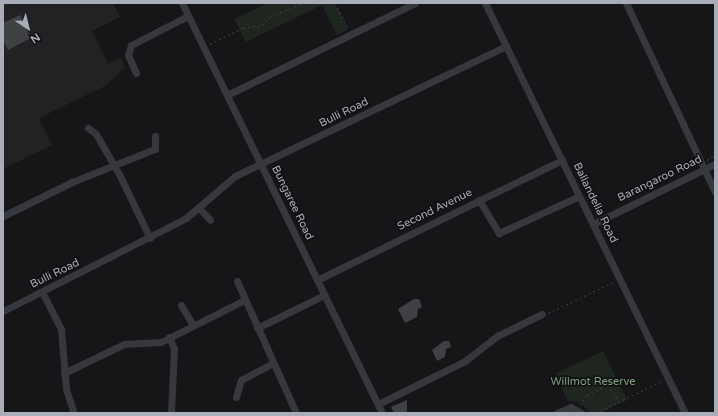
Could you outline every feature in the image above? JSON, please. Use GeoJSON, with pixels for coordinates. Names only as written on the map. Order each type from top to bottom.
{"type":"FeatureCollection","features":[{"type":"Feature","properties":{"kind":"street"},"geometry":{"type":"LineString","coordinates":[[227,95],[415,3]]}},
{"type":"Feature","properties":{"kind":"street","name":"Ballandella Road"},"geometry":{"type":"LineString","coordinates":[[486,3],[685,413]]}},
{"type":"Feature","properties":{"kind":"street"},"geometry":{"type":"LineString","coordinates":[[626,3],[715,192]]}},
{"type":"Feature","properties":{"kind":"street","name":"Bungaree Road"},"geometry":{"type":"LineString","coordinates":[[185,4],[188,16],[382,413]]}},
{"type":"Feature","properties":{"kind":"street"},"geometry":{"type":"LineString","coordinates":[[136,73],[128,55],[131,45],[188,16]]}},
{"type":"Feature","properties":{"kind":"street","name":"Bulli Road"},"geometry":{"type":"LineString","coordinates":[[3,311],[150,238],[199,208],[228,180],[506,46]]}},
{"type":"Feature","properties":{"kind":"street"},"geometry":{"type":"LineString","coordinates":[[88,128],[96,134],[150,238]]}},
{"type":"Feature","properties":{"kind":"street"},"geometry":{"type":"LineString","coordinates":[[3,216],[72,182],[115,168],[155,149],[155,136]]}},
{"type":"Feature","properties":{"kind":"street","name":"Second Avenue"},"geometry":{"type":"LineString","coordinates":[[317,280],[562,160]]}},
{"type":"Feature","properties":{"kind":"street","name":"Barangaroo Road"},"geometry":{"type":"LineString","coordinates":[[593,224],[715,164]]}},
{"type":"Feature","properties":{"kind":"street"},"geometry":{"type":"LineString","coordinates":[[479,200],[499,232],[579,196]]}},
{"type":"Feature","properties":{"kind":"street"},"geometry":{"type":"LineString","coordinates":[[199,208],[210,220]]}},
{"type":"Feature","properties":{"kind":"street"},"geometry":{"type":"LineString","coordinates":[[237,282],[296,413]]}},
{"type":"Feature","properties":{"kind":"street"},"geometry":{"type":"LineString","coordinates":[[42,292],[61,329],[64,373],[74,413]]}},
{"type":"Feature","properties":{"kind":"street"},"geometry":{"type":"LineString","coordinates":[[257,328],[324,295]]}},
{"type":"Feature","properties":{"kind":"street"},"geometry":{"type":"LineString","coordinates":[[64,373],[124,344],[155,343],[170,337],[244,300]]}},
{"type":"Feature","properties":{"kind":"street"},"geometry":{"type":"LineString","coordinates":[[181,305],[193,325]]}},
{"type":"Feature","properties":{"kind":"street"},"geometry":{"type":"LineString","coordinates":[[378,404],[465,361],[497,336],[542,314]]}},
{"type":"Feature","properties":{"kind":"street"},"geometry":{"type":"LineString","coordinates":[[170,337],[174,350],[171,413]]}},
{"type":"Feature","properties":{"kind":"street"},"geometry":{"type":"LineString","coordinates":[[236,398],[241,380],[273,363]]}},
{"type":"Feature","properties":{"kind":"street"},"geometry":{"type":"LineString","coordinates":[[557,413],[571,407],[579,411]]}},
{"type":"Feature","properties":{"kind":"path"},"geometry":{"type":"LineString","coordinates":[[210,44],[243,28],[262,25],[271,16],[304,3]]}},
{"type":"Feature","properties":{"kind":"path"},"geometry":{"type":"LineString","coordinates":[[320,3],[327,3]]}},
{"type":"Feature","properties":{"kind":"path"},"geometry":{"type":"LineString","coordinates":[[335,3],[348,31]]}},
{"type":"Feature","properties":{"kind":"path"},"geometry":{"type":"LineString","coordinates":[[706,160],[715,155]]}},
{"type":"Feature","properties":{"kind":"path"},"geometry":{"type":"LineString","coordinates":[[542,314],[620,279]]}},
{"type":"Feature","properties":{"kind":"path"},"geometry":{"type":"LineString","coordinates":[[596,413],[668,378]]}},
{"type":"Feature","properties":{"kind":"path"},"geometry":{"type":"LineString","coordinates":[[579,411],[587,395],[608,385],[619,402]]}},
{"type":"Feature","properties":{"kind":"shaded area"},"geometry":{"type":"Polygon","coordinates":[[[3,3],[113,3],[120,17],[92,31],[108,64],[121,58],[125,68],[105,86],[39,118],[52,145],[3,169],[3,3]]]}},
{"type":"Feature","properties":{"kind":"green space"},"geometry":{"type":"Polygon","coordinates":[[[268,3],[335,3],[348,29],[337,35],[322,5],[246,42],[234,19],[268,3]]]}},
{"type":"Feature","properties":{"kind":"green space","name":"Willmot Reserve"},"geometry":{"type":"Polygon","coordinates":[[[603,351],[627,400],[600,413],[590,413],[580,402],[568,401],[555,374],[603,351]]]}},
{"type":"Feature","properties":{"kind":"building"},"geometry":{"type":"Polygon","coordinates":[[[20,15],[31,38],[8,50],[3,40],[3,23],[20,15]]]}},
{"type":"Feature","properties":{"kind":"building"},"geometry":{"type":"Polygon","coordinates":[[[414,299],[419,299],[422,307],[418,309],[417,317],[405,323],[398,309],[414,299]]]}},
{"type":"Feature","properties":{"kind":"building"},"geometry":{"type":"Polygon","coordinates":[[[444,341],[449,341],[451,347],[446,349],[445,357],[437,361],[432,350],[444,341]]]}},
{"type":"Feature","properties":{"kind":"building"},"geometry":{"type":"Polygon","coordinates":[[[407,400],[407,413],[394,413],[391,407],[407,400]]]}}]}
